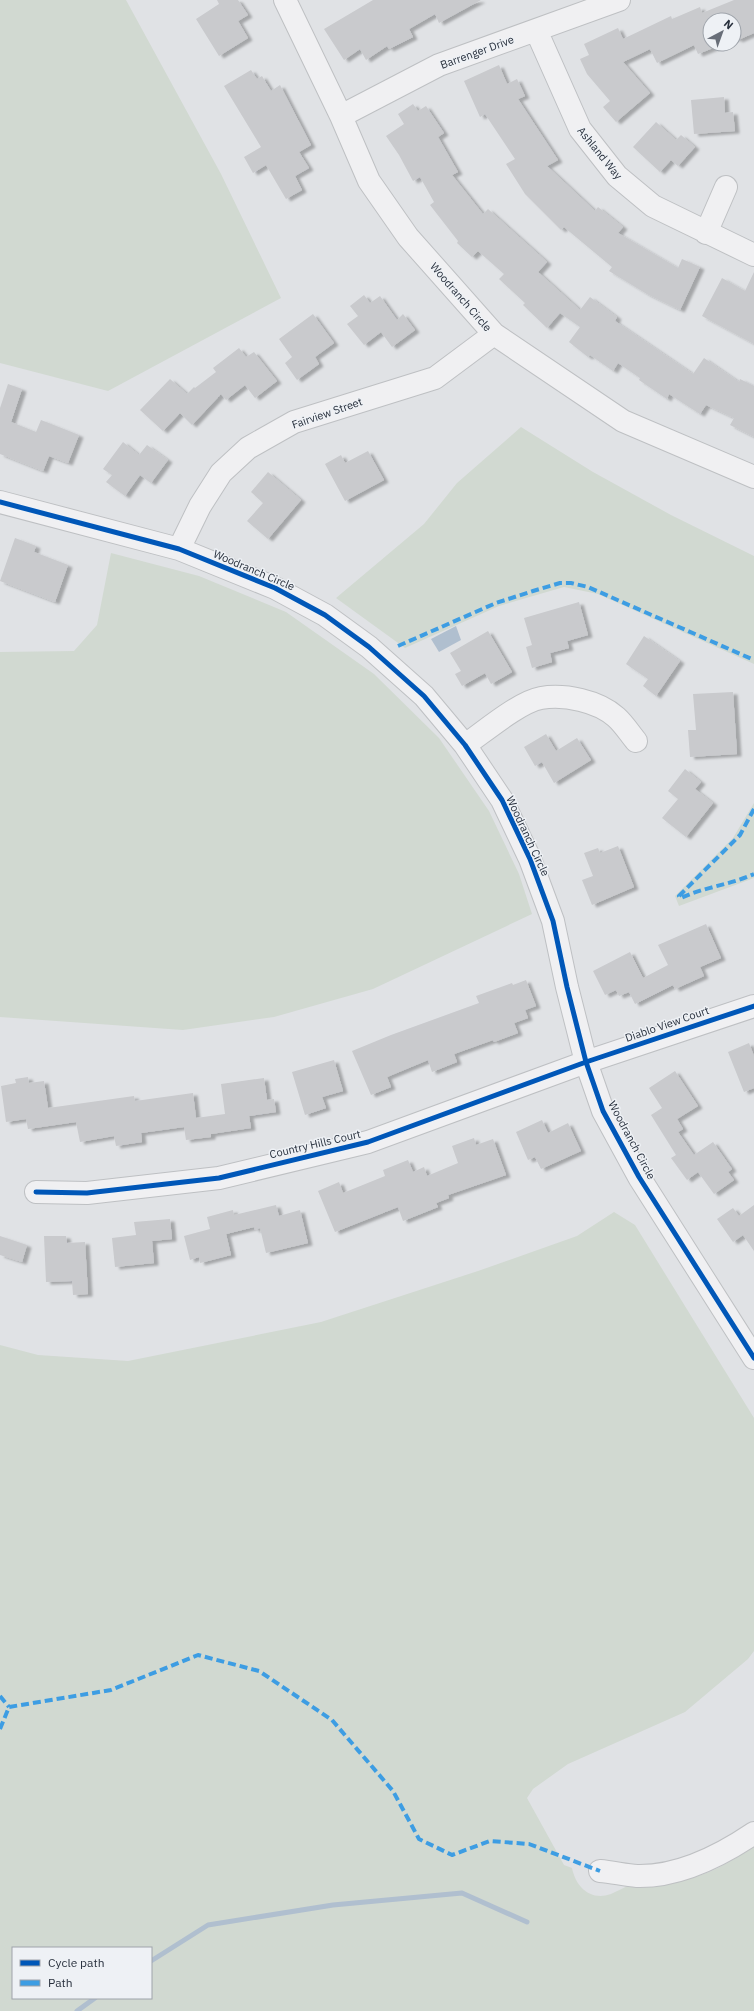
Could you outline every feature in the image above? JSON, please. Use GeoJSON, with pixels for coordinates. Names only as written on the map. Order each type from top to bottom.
{"type":"FeatureCollection","features":[{"type":"Feature","properties":{"kind":"street","name":"Woodranch Circle"},"geometry":{"type":"LineString","coordinates":[[285,0],[341,116],[369,180],[408,237],[494,334],[623,421],[754,477]]}},
{"type":"Feature","properties":{"kind":"street","name":"Barrenger Drive"},"geometry":{"type":"LineString","coordinates":[[341,116],[438,65],[619,0]]}},
{"type":"Feature","properties":{"kind":"street","name":"Ashland Way"},"geometry":{"type":"LineString","coordinates":[[536,30],[580,129],[617,176],[653,206],[754,255]]}},
{"type":"Feature","properties":{"kind":"street"},"geometry":{"type":"LineString","coordinates":[[706,233],[726,187]]}},
{"type":"Feature","properties":{"kind":"street","name":"Fairview Street"},"geometry":{"type":"LineString","coordinates":[[179,550],[200,506],[221,473],[248,448],[294,422],[435,378],[494,334]]}},
{"type":"Feature","properties":{"kind":"street","name":"Woodranch Circle"},"geometry":{"type":"LineString","coordinates":[[0,502],[179,550],[275,588],[325,615],[369,647],[424,696],[465,745],[502,800],[530,859],[553,921],[567,987],[586,1062],[603,1111],[639,1177],[754,1358]]}},
{"type":"Feature","properties":{"kind":"street"},"geometry":{"type":"LineString","coordinates":[[465,745],[515,709],[540,698],[566,698],[592,702],[616,717],[636,741]]}},
{"type":"Feature","properties":{"kind":"street","name":"Diablo View Court"},"geometry":{"type":"LineString","coordinates":[[586,1062],[754,1006]]}},
{"type":"Feature","properties":{"kind":"street","name":"Country Hills Court"},"geometry":{"type":"LineString","coordinates":[[36,1192],[87,1193],[226,1176],[368,1142],[586,1062]]}},
{"type":"Feature","properties":{"kind":"street"},"geometry":{"type":"LineString","coordinates":[[600,1871],[638,1876],[676,1872],[728,1851],[754,1833]]}},
{"type":"Feature","properties":{"kind":"shaded area"},"geometry":{"type":"Polygon","coordinates":[[[0,0],[126,0],[221,174],[281,298],[108,391],[0,363],[0,0]]]}},
{"type":"Feature","properties":{"kind":"shaded area"},"geometry":{"type":"Polygon","coordinates":[[[521,427],[593,472],[671,515],[754,556],[754,664],[598,594],[564,587],[499,606],[405,648],[336,598],[424,524],[457,483],[521,427]]]}},
{"type":"Feature","properties":{"kind":"shaded area"},"geometry":{"type":"Polygon","coordinates":[[[111,553],[199,576],[286,612],[374,674],[439,738],[489,811],[519,874],[532,914],[373,989],[274,1017],[183,1030],[0,1017],[0,652],[74,651],[97,625],[111,553]]]}},
{"type":"Feature","properties":{"kind":"shaded area"},"geometry":{"type":"Polygon","coordinates":[[[754,803],[754,878],[679,906],[675,896],[733,838],[754,803]]]}},
{"type":"Feature","properties":{"kind":"shaded area"},"geometry":{"type":"Polygon","coordinates":[[[614,1212],[635,1225],[754,1418],[754,1651],[748,1659],[685,1712],[568,1764],[533,1789],[527,1798],[564,1865],[572,1868],[581,1887],[597,1896],[611,1894],[631,1885],[649,1882],[674,1881],[700,1876],[737,1858],[754,1847],[754,2011],[0,2011],[0,1345],[38,1355],[128,1361],[321,1322],[478,1271],[577,1236],[614,1212]]]}},
{"type":"Feature","properties":{"kind":"water"},"geometry":{"type":"Polygon","coordinates":[[[456,626],[461,640],[439,652],[431,639],[456,626]]]}},
{"type":"Feature","properties":{"kind":"building"},"geometry":{"type":"Polygon","coordinates":[[[217,0],[238,0],[248,15],[238,21],[248,38],[219,56],[196,19],[219,4],[217,0]]]}},
{"type":"Feature","properties":{"kind":"building"},"geometry":{"type":"Polygon","coordinates":[[[373,0],[481,0],[439,23],[435,14],[409,29],[413,37],[389,49],[387,46],[366,60],[360,49],[344,60],[324,29],[373,0]]]}},
{"type":"Feature","properties":{"kind":"building"},"geometry":{"type":"Polygon","coordinates":[[[734,0],[754,0],[754,33],[742,38],[742,12],[704,12],[734,0]]]}},
{"type":"Feature","properties":{"kind":"building"},"geometry":{"type":"Polygon","coordinates":[[[700,7],[702,13],[703,52],[698,54],[694,45],[657,63],[650,49],[623,62],[650,93],[616,122],[603,107],[610,101],[587,74],[580,59],[589,55],[584,44],[618,28],[623,39],[671,16],[672,19],[700,7]]]}},
{"type":"Feature","properties":{"kind":"building"},"geometry":{"type":"Polygon","coordinates":[[[499,65],[507,84],[517,79],[525,96],[518,99],[558,160],[547,166],[595,211],[598,207],[623,227],[618,233],[678,268],[682,259],[700,267],[680,310],[647,294],[609,271],[612,267],[564,227],[561,230],[525,194],[506,164],[515,159],[485,114],[480,117],[464,81],[499,65]]]}},
{"type":"Feature","properties":{"kind":"building"},"geometry":{"type":"Polygon","coordinates":[[[251,70],[257,79],[262,76],[271,91],[280,85],[311,145],[299,152],[309,168],[295,176],[302,190],[286,199],[266,165],[253,173],[244,157],[261,147],[224,86],[251,70]]]}},
{"type":"Feature","properties":{"kind":"building"},"geometry":{"type":"Polygon","coordinates":[[[724,97],[725,113],[733,112],[735,131],[694,134],[691,100],[724,97]]]}},
{"type":"Feature","properties":{"kind":"building"},"geometry":{"type":"Polygon","coordinates":[[[413,104],[418,111],[426,106],[444,133],[438,137],[458,172],[452,175],[483,214],[488,209],[547,262],[538,272],[580,310],[590,297],[617,317],[615,321],[693,374],[704,358],[739,382],[740,379],[754,386],[754,437],[730,425],[734,418],[706,405],[700,414],[669,394],[667,399],[639,380],[640,378],[618,363],[613,371],[590,355],[588,357],[569,342],[580,327],[560,313],[547,328],[523,305],[525,303],[499,279],[504,274],[478,251],[472,257],[457,243],[458,241],[430,205],[434,202],[420,177],[413,181],[399,155],[386,136],[404,124],[398,114],[413,104]]]}},
{"type":"Feature","properties":{"kind":"building"},"geometry":{"type":"Polygon","coordinates":[[[656,122],[676,140],[681,135],[695,147],[678,166],[671,160],[660,172],[633,147],[656,122]]]}},
{"type":"Feature","properties":{"kind":"building"},"geometry":{"type":"Polygon","coordinates":[[[754,272],[754,344],[702,316],[722,278],[745,291],[754,272]]]}},
{"type":"Feature","properties":{"kind":"building"},"geometry":{"type":"Polygon","coordinates":[[[364,295],[370,303],[380,296],[397,320],[403,314],[415,330],[392,347],[381,332],[364,345],[347,324],[358,316],[350,306],[364,295]]]}},
{"type":"Feature","properties":{"kind":"building"},"geometry":{"type":"Polygon","coordinates":[[[313,314],[334,343],[315,357],[319,364],[297,380],[285,363],[292,357],[279,339],[313,314]]]}},
{"type":"Feature","properties":{"kind":"building"},"geometry":{"type":"Polygon","coordinates":[[[239,348],[246,357],[254,352],[277,381],[255,398],[245,385],[226,400],[221,394],[192,425],[180,413],[163,431],[140,410],[170,379],[187,394],[194,387],[195,388],[216,372],[213,368],[239,348]]]}},
{"type":"Feature","properties":{"kind":"building"},"geometry":{"type":"Polygon","coordinates":[[[8,384],[22,389],[11,422],[36,432],[41,420],[79,435],[68,463],[49,456],[43,471],[0,454],[0,408],[8,384]]]}},
{"type":"Feature","properties":{"kind":"building"},"geometry":{"type":"Polygon","coordinates":[[[123,442],[139,455],[147,445],[168,460],[151,483],[140,475],[125,496],[106,482],[112,475],[103,469],[123,442]]]}},
{"type":"Feature","properties":{"kind":"building"},"geometry":{"type":"Polygon","coordinates":[[[368,451],[384,480],[345,501],[325,464],[341,455],[345,463],[368,451]]]}},
{"type":"Feature","properties":{"kind":"building"},"geometry":{"type":"Polygon","coordinates":[[[268,472],[301,500],[268,539],[247,521],[263,503],[251,492],[268,472]]]}},
{"type":"Feature","properties":{"kind":"building"},"geometry":{"type":"Polygon","coordinates":[[[15,538],[36,546],[34,552],[68,565],[55,602],[0,581],[15,538]]]}},
{"type":"Feature","properties":{"kind":"building"},"geometry":{"type":"Polygon","coordinates":[[[579,602],[588,635],[567,641],[569,648],[550,653],[552,662],[532,668],[526,647],[532,645],[524,618],[579,602]]]}},
{"type":"Feature","properties":{"kind":"building"},"geometry":{"type":"Polygon","coordinates":[[[488,631],[512,672],[491,684],[485,673],[462,686],[455,674],[461,671],[450,653],[488,631]]]}},
{"type":"Feature","properties":{"kind":"building"},"geometry":{"type":"Polygon","coordinates":[[[644,636],[680,661],[656,696],[643,686],[648,679],[626,664],[644,636]]]}},
{"type":"Feature","properties":{"kind":"building"},"geometry":{"type":"Polygon","coordinates":[[[733,692],[737,754],[690,757],[688,730],[696,730],[693,694],[733,692]]]}},
{"type":"Feature","properties":{"kind":"building"},"geometry":{"type":"Polygon","coordinates":[[[546,734],[556,751],[577,738],[591,760],[554,783],[542,762],[535,766],[524,747],[546,734]]]}},
{"type":"Feature","properties":{"kind":"building"},"geometry":{"type":"Polygon","coordinates":[[[685,769],[701,782],[695,789],[713,803],[686,837],[662,818],[678,799],[668,791],[685,769]]]}},
{"type":"Feature","properties":{"kind":"building"},"geometry":{"type":"Polygon","coordinates":[[[618,846],[634,887],[592,905],[582,880],[593,876],[584,853],[598,848],[600,853],[618,846]]]}},
{"type":"Feature","properties":{"kind":"building"},"geometry":{"type":"Polygon","coordinates":[[[706,924],[721,958],[700,967],[704,976],[675,989],[673,985],[635,1004],[629,992],[619,996],[616,990],[605,995],[593,971],[630,952],[643,978],[668,965],[658,945],[706,924]]]}},
{"type":"Feature","properties":{"kind":"building"},"geometry":{"type":"Polygon","coordinates":[[[526,980],[536,1006],[525,1010],[528,1018],[514,1023],[518,1033],[454,1054],[457,1062],[432,1072],[428,1060],[387,1077],[391,1087],[371,1095],[352,1051],[479,1003],[476,996],[512,983],[513,985],[526,980]]]}},
{"type":"Feature","properties":{"kind":"building"},"geometry":{"type":"Polygon","coordinates":[[[749,1043],[754,1056],[754,1088],[744,1092],[728,1052],[749,1043]]]}},
{"type":"Feature","properties":{"kind":"building"},"geometry":{"type":"Polygon","coordinates":[[[334,1060],[343,1091],[322,1097],[326,1108],[305,1115],[292,1072],[334,1060]]]}},
{"type":"Feature","properties":{"kind":"building"},"geometry":{"type":"Polygon","coordinates":[[[675,1071],[698,1106],[677,1119],[683,1129],[678,1132],[694,1155],[713,1142],[732,1169],[728,1172],[734,1180],[714,1194],[698,1172],[687,1180],[671,1158],[676,1155],[651,1115],[662,1108],[649,1088],[675,1071]]]}},
{"type":"Feature","properties":{"kind":"building"},"geometry":{"type":"Polygon","coordinates":[[[28,1077],[29,1083],[44,1081],[48,1108],[134,1096],[135,1101],[193,1093],[196,1118],[225,1114],[221,1084],[264,1078],[267,1100],[274,1099],[276,1112],[249,1116],[251,1128],[211,1134],[211,1137],[186,1140],[184,1127],[141,1133],[142,1142],[116,1146],[114,1136],[80,1142],[76,1122],[28,1129],[26,1119],[6,1122],[1,1086],[16,1083],[15,1079],[28,1077]]]}},
{"type":"Feature","properties":{"kind":"building"},"geometry":{"type":"Polygon","coordinates":[[[542,1120],[548,1133],[568,1123],[581,1151],[541,1169],[535,1157],[528,1160],[516,1132],[542,1120]]]}},
{"type":"Feature","properties":{"kind":"building"},"geometry":{"type":"Polygon","coordinates":[[[474,1138],[476,1145],[493,1139],[506,1175],[448,1195],[449,1198],[436,1203],[438,1207],[403,1221],[398,1207],[335,1232],[318,1191],[339,1182],[343,1193],[385,1176],[383,1170],[408,1160],[413,1172],[424,1167],[427,1176],[458,1163],[452,1146],[474,1138]]]}},
{"type":"Feature","properties":{"kind":"building"},"geometry":{"type":"Polygon","coordinates":[[[276,1205],[279,1216],[300,1210],[308,1243],[266,1253],[260,1228],[255,1230],[254,1227],[226,1234],[231,1255],[200,1263],[199,1257],[190,1260],[184,1236],[210,1229],[207,1217],[233,1210],[234,1215],[276,1205]]]}},
{"type":"Feature","properties":{"kind":"building"},"geometry":{"type":"Polygon","coordinates":[[[754,1205],[754,1251],[743,1235],[733,1242],[717,1219],[733,1208],[739,1216],[754,1205]]]}},
{"type":"Feature","properties":{"kind":"building"},"geometry":{"type":"Polygon","coordinates":[[[170,1219],[172,1239],[152,1241],[154,1263],[115,1267],[112,1238],[136,1235],[134,1222],[170,1219]]]}},
{"type":"Feature","properties":{"kind":"building"},"geometry":{"type":"Polygon","coordinates":[[[0,1236],[27,1245],[22,1262],[0,1255],[0,1236]]]}},
{"type":"Feature","properties":{"kind":"building"},"geometry":{"type":"Polygon","coordinates":[[[44,1236],[66,1236],[67,1243],[85,1242],[88,1294],[73,1295],[72,1281],[46,1282],[44,1236]]]}},
{"type":"Feature","properties":{"kind":"waterway"},"geometry":{"type":"LineString","coordinates":[[152,1960],[208,1925],[333,1905],[462,1893],[527,1922]]}},
{"type":"Feature","properties":{"kind":"waterway"},"geometry":{"type":"LineString","coordinates":[[77,2011],[94,1999]]}},
{"type":"Feature","properties":{"kind":"marked path"},"geometry":{"type":"LineString","coordinates":[[398,646],[496,603],[560,583],[571,583],[588,587],[754,660]]}},
{"type":"Feature","properties":{"kind":"marked path"},"geometry":{"type":"LineString","coordinates":[[754,809],[740,835],[679,896],[681,898],[754,874]]}},
{"type":"Feature","properties":{"kind":"marked path"},"geometry":{"type":"LineString","coordinates":[[0,1729],[9,1707],[111,1690],[198,1655],[259,1671],[332,1720],[393,1791],[419,1839],[452,1855],[490,1841],[529,1844],[600,1871]]}},
{"type":"Feature","properties":{"kind":"marked path"},"geometry":{"type":"LineString","coordinates":[[0,1696],[9,1707]]}},
{"type":"Feature","properties":{"kind":"cycle path"},"geometry":{"type":"LineString","coordinates":[[0,502],[179,549],[275,588],[325,615],[369,647],[424,696],[465,745],[502,800],[530,859],[553,921],[567,987],[586,1062],[603,1111],[639,1177],[754,1358]]}},
{"type":"Feature","properties":{"kind":"cycle path"},"geometry":{"type":"LineString","coordinates":[[36,1192],[87,1193],[219,1178],[368,1142],[586,1062],[754,1006]]}}]}
